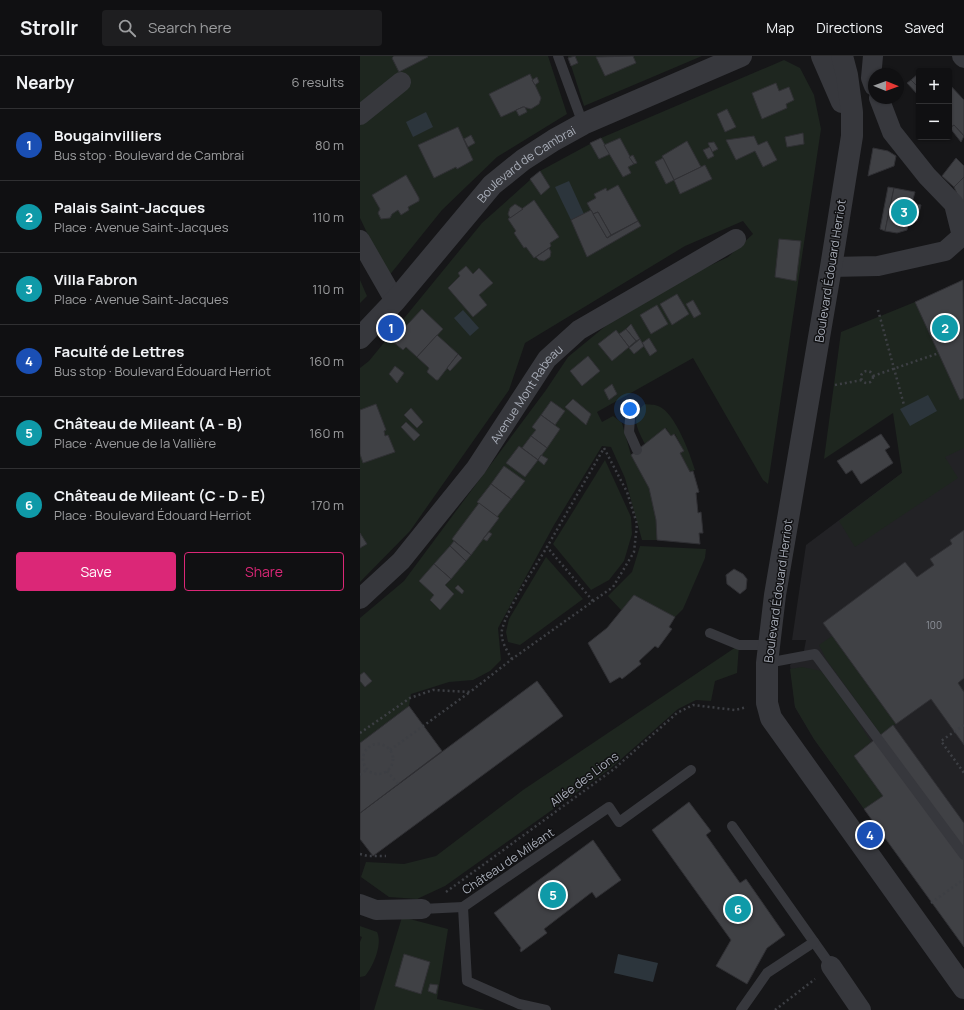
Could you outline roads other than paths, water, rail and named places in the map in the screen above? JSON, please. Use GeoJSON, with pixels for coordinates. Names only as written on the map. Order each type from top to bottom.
{"type":"FeatureCollection","features":[{"type":"Feature","properties":{"kind":"street","name":"Boulevard de Cambrai"},"geometry":{"type":"LineString","coordinates":[[360,338],[395,300],[492,185],[523,160],[554,140],[583,124],[741,56]]}},
{"type":"Feature","properties":{"kind":"street","name":"Boulevard Édouard Herriot"},"geometry":{"type":"LineString","coordinates":[[822,56],[838,89],[852,136]]}},
{"type":"Feature","properties":{"kind":"street","name":"Boulevard Édouard Herriot"},"geometry":{"type":"LineString","coordinates":[[842,56],[847,75],[852,112],[852,136],[775,595],[767,654],[767,703],[771,718],[964,988]]}},
{"type":"Feature","properties":{"kind":"street"},"geometry":{"type":"LineString","coordinates":[[872,68],[873,56]]}},
{"type":"Feature","properties":{"kind":"street"},"geometry":{"type":"LineString","coordinates":[[360,115],[401,82]]}},
{"type":"Feature","properties":{"kind":"street"},"geometry":{"type":"LineString","coordinates":[[831,267],[878,266],[945,251],[962,236],[954,204],[927,176],[892,132],[881,104]]}},
{"type":"Feature","properties":{"kind":"street","name":"Avenue Mont Rabeau"},"geometry":{"type":"LineString","coordinates":[[360,599],[401,561],[476,468],[548,359],[579,330],[736,239]]}},
{"type":"Feature","properties":{"kind":"street"},"geometry":{"type":"LineString","coordinates":[[360,240],[395,300]]}},
{"type":"Feature","properties":{"kind":"street"},"geometry":{"type":"LineString","coordinates":[[360,904],[376,910],[422,909]]}},
{"type":"Feature","properties":{"kind":"street"},"geometry":{"type":"LineString","coordinates":[[831,966],[861,1010]]}},
{"type":"Feature","properties":{"kind":"lane"},"geometry":{"type":"LineString","coordinates":[[558,56],[583,124]]}},
{"type":"Feature","properties":{"kind":"lane"},"geometry":{"type":"LineString","coordinates":[[631,405],[629,432],[637,450]]}},
{"type":"Feature","properties":{"kind":"lane"},"geometry":{"type":"LineString","coordinates":[[710,633],[739,645],[767,654],[815,654],[964,855]]}},
{"type":"Feature","properties":{"kind":"lane","name":"Château de Miléant"},"geometry":{"type":"LineString","coordinates":[[546,1010],[519,1004],[467,981],[463,907],[609,808],[619,822],[691,770]]}},
{"type":"Feature","properties":{"kind":"lane"},"geometry":{"type":"LineString","coordinates":[[732,826],[831,966]]}},
{"type":"Feature","properties":{"kind":"lane"},"geometry":{"type":"LineString","coordinates":[[422,909],[463,907]]}},
{"type":"Feature","properties":{"kind":"lane"},"geometry":{"type":"LineString","coordinates":[[741,1010],[767,973],[814,942]]}},
{"type":"Feature","properties":{"kind":"place","name":"Villa Fabron"},"geometry":{"type":"Point","coordinates":[904,212]}},
{"type":"Feature","properties":{"kind":"place","name":"Bougainvilliers"},"geometry":{"type":"Point","coordinates":[391,328]}},
{"type":"Feature","properties":{"kind":"place","name":"Palais Saint-Jacques"},"geometry":{"type":"Point","coordinates":[945,328]}},
{"type":"Feature","properties":{"kind":"place","name":"Faculté de Lettres"},"geometry":{"type":"Point","coordinates":[870,835]}},
{"type":"Feature","properties":{"kind":"place","name":"Château de Mileant (A - B)"},"geometry":{"type":"Point","coordinates":[553,895]}},
{"type":"Feature","properties":{"kind":"place","name":"Château de Mileant (C - D - E)"},"geometry":{"type":"Point","coordinates":[738,909]}}]}
